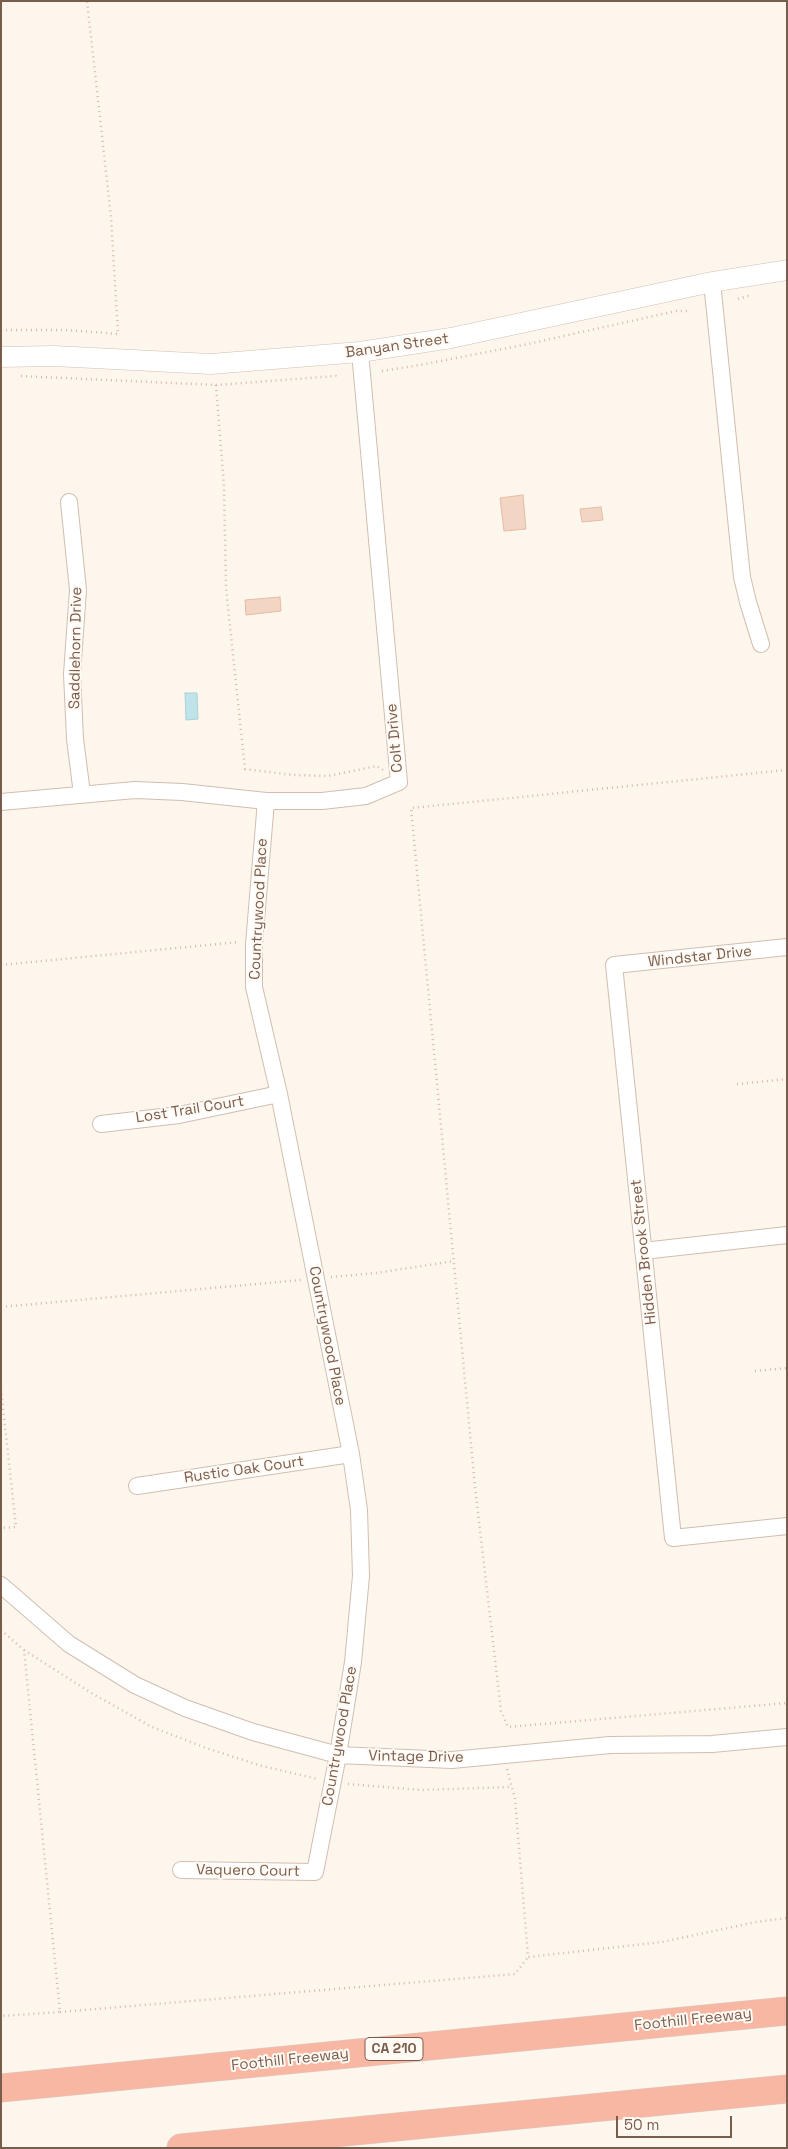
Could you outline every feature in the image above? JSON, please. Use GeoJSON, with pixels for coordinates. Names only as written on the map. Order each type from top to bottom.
{"type":"FeatureCollection","features":[{"type":"Feature","properties":{"kind":"highway","name":"Foothill Freeway"},"geometry":{"type":"LineString","coordinates":[[1,2088],[787,2011]]}},
{"type":"Feature","properties":{"kind":"highway"},"geometry":{"type":"LineString","coordinates":[[181,2148],[787,2089]]}},
{"type":"Feature","properties":{"kind":"street","name":"Banyan Street"},"geometry":{"type":"LineString","coordinates":[[1,356],[54,356],[211,364],[360,352],[450,338],[712,282],[787,270]]}},
{"type":"Feature","properties":{"kind":"street"},"geometry":{"type":"LineString","coordinates":[[712,282],[742,577],[761,644]]}},
{"type":"Feature","properties":{"kind":"street","name":"Colt Drive"},"geometry":{"type":"LineString","coordinates":[[1,802],[135,790],[182,792],[266,801],[322,801],[366,796],[399,782],[360,352]]}},
{"type":"Feature","properties":{"kind":"street","name":"Saddlehorn Drive"},"geometry":{"type":"LineString","coordinates":[[69,502],[78,590],[72,674],[75,740],[82,794]]}},
{"type":"Feature","properties":{"kind":"street","name":"Countrywood Place"},"geometry":{"type":"LineString","coordinates":[[266,801],[254,944],[254,987],[279,1094],[316,1278],[351,1454],[359,1510],[361,1576],[353,1662],[338,1755],[315,1872]]}},
{"type":"Feature","properties":{"kind":"street","name":"Windstar Drive"},"geometry":{"type":"LineString","coordinates":[[614,966],[787,947]]}},
{"type":"Feature","properties":{"kind":"street","name":"Hidden Brook Street"},"geometry":{"type":"LineString","coordinates":[[614,966],[673,1538],[787,1526]]}},
{"type":"Feature","properties":{"kind":"street","name":"Lost Trail Court"},"geometry":{"type":"LineString","coordinates":[[100,1124],[179,1115],[279,1094]]}},
{"type":"Feature","properties":{"kind":"street"},"geometry":{"type":"LineString","coordinates":[[644,1251],[787,1235]]}},
{"type":"Feature","properties":{"kind":"street","name":"Rustic Oak Court"},"geometry":{"type":"LineString","coordinates":[[138,1486],[351,1454]]}},
{"type":"Feature","properties":{"kind":"street","name":"Vintage Drive"},"geometry":{"type":"LineString","coordinates":[[1,1585],[69,1644],[135,1685],[185,1708],[253,1732],[338,1755],[452,1760],[610,1744],[712,1744],[787,1737]]}},
{"type":"Feature","properties":{"kind":"street","name":"Vaquero Court"},"geometry":{"type":"LineString","coordinates":[[181,1870],[315,1872]]}},
{"type":"Feature","properties":{"kind":"path"},"geometry":{"type":"LineString","coordinates":[[1,330],[67,330],[118,334],[111,217],[87,1]]}},
{"type":"Feature","properties":{"kind":"path"},"geometry":{"type":"LineString","coordinates":[[382,371],[528,344],[676,310],[688,311]]}},
{"type":"Feature","properties":{"kind":"path"},"geometry":{"type":"LineString","coordinates":[[216,385],[224,486],[226,588],[245,769],[293,775],[328,776],[377,766],[399,782]]}},
{"type":"Feature","properties":{"kind":"path"},"geometry":{"type":"LineString","coordinates":[[787,770],[411,808],[484,1565],[502,1711],[508,1727],[787,1702]]}},
{"type":"Feature","properties":{"kind":"path"},"geometry":{"type":"LineString","coordinates":[[1,965],[232,942],[254,944]]}},
{"type":"Feature","properties":{"kind":"path"},"geometry":{"type":"LineString","coordinates":[[737,1084],[787,1079]]}},
{"type":"Feature","properties":{"kind":"path"},"geometry":{"type":"LineString","coordinates":[[1,1307],[376,1273],[454,1261]]}},
{"type":"Feature","properties":{"kind":"path"},"geometry":{"type":"LineString","coordinates":[[755,1371],[787,1368]]}},
{"type":"Feature","properties":{"kind":"path"},"geometry":{"type":"LineString","coordinates":[[1,1389],[16,1527],[1,1528]]}},
{"type":"Feature","properties":{"kind":"path"},"geometry":{"type":"LineString","coordinates":[[1,1630],[24,1650],[60,2012]]}},
{"type":"Feature","properties":{"kind":"path"},"geometry":{"type":"LineString","coordinates":[[1,2016],[515,1974],[528,1957],[515,1799],[508,1778],[506,1756]]}},
{"type":"Feature","properties":{"kind":"path"},"geometry":{"type":"LineString","coordinates":[[528,1957],[662,1942],[756,1922],[787,1918]]}},
{"type":"Feature","properties":{"kind":"water"},"geometry":{"type":"Polygon","coordinates":[[[185,693],[197,693],[198,719],[186,720],[185,693]]]}},
{"type":"Feature","properties":{"kind":"building"},"geometry":{"type":"Polygon","coordinates":[[[523,495],[526,529],[504,531],[500,498],[523,495]]]}},
{"type":"Feature","properties":{"kind":"building"},"geometry":{"type":"Polygon","coordinates":[[[601,507],[603,520],[582,522],[580,509],[601,507]]]}},
{"type":"Feature","properties":{"kind":"building"},"geometry":{"type":"Polygon","coordinates":[[[280,597],[281,611],[246,615],[245,600],[280,597]]]}}]}
